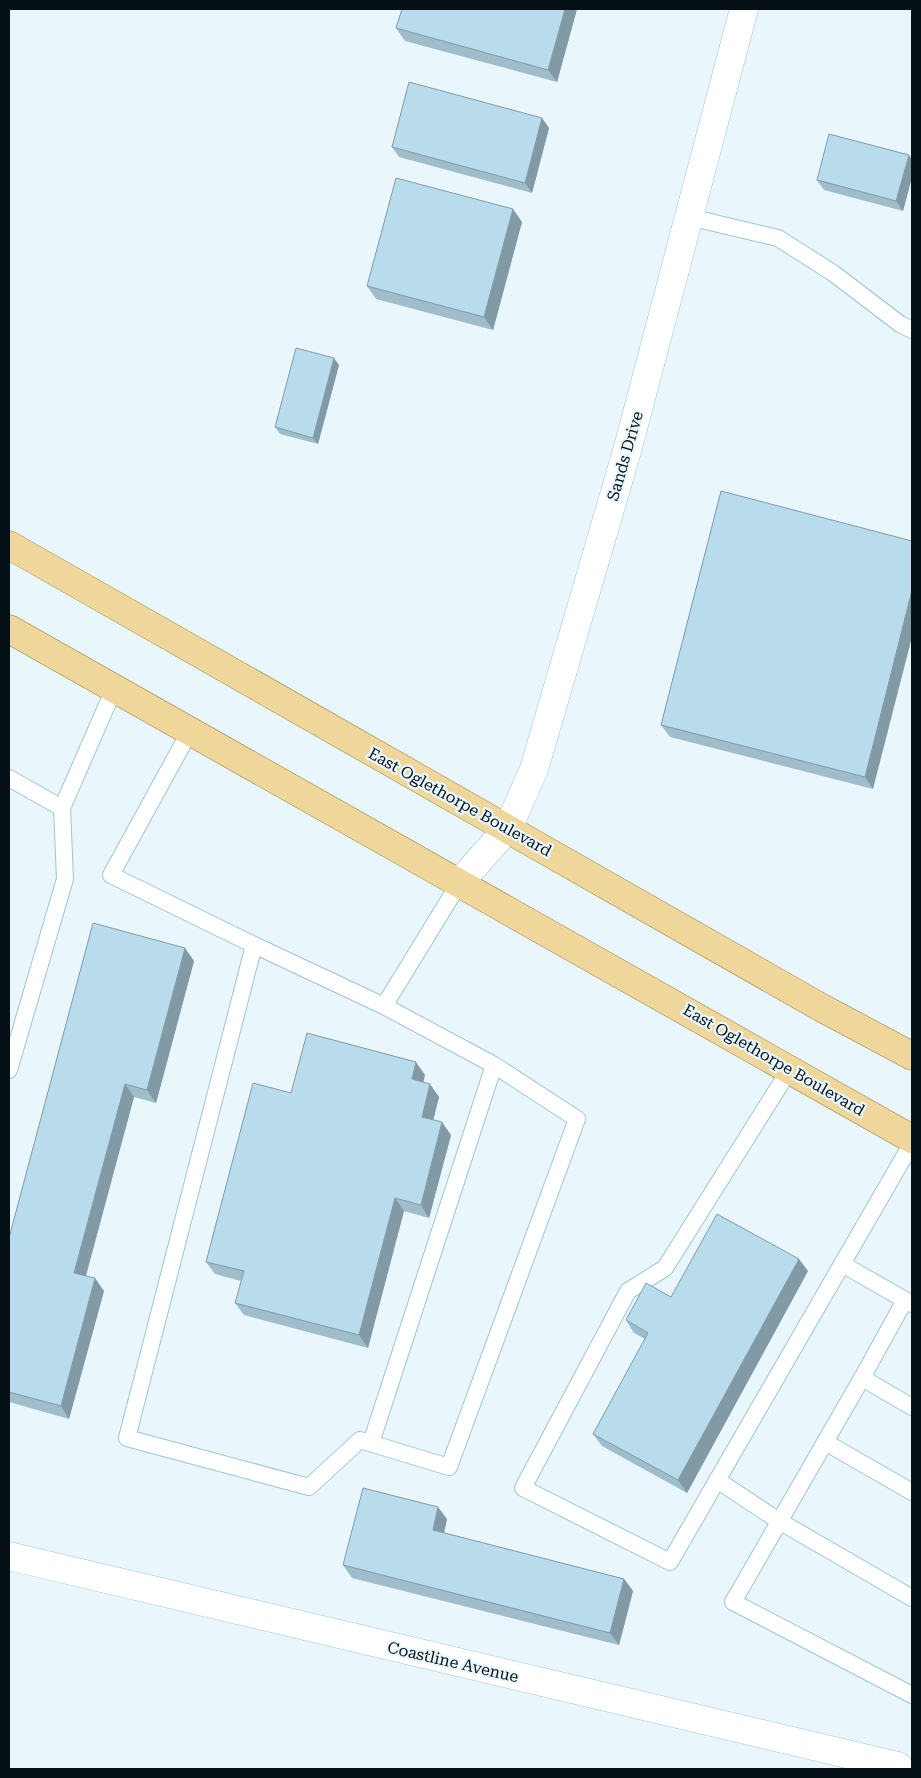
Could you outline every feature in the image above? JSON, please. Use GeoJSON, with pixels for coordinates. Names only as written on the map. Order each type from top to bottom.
{"type":"FeatureCollection","features":[{"type":"Feature","properties":{"kind":"main road","name":"East Oglethorpe Boulevard"},"geometry":{"type":"LineString","coordinates":[[9,545],[912,1056]]}},
{"type":"Feature","properties":{"kind":"main road","name":"East Oglethorpe Boulevard"},"geometry":{"type":"LineString","coordinates":[[9,629],[912,1139]]}},
{"type":"Feature","properties":{"kind":"street","name":"Sands Drive"},"geometry":{"type":"LineString","coordinates":[[460,882],[508,828],[534,769],[627,451],[744,9]]}},
{"type":"Feature","properties":{"kind":"street","name":"Coastline Avenue"},"geometry":{"type":"LineString","coordinates":[[9,1556],[898,1766]]}},
{"type":"Feature","properties":{"kind":"lane"},"geometry":{"type":"LineString","coordinates":[[689,217],[778,238],[834,273],[900,324],[912,330]]}},
{"type":"Feature","properties":{"kind":"lane"},"geometry":{"type":"LineString","coordinates":[[9,1070],[65,879],[62,808],[114,689]]}},
{"type":"Feature","properties":{"kind":"lane"},"geometry":{"type":"LineString","coordinates":[[190,731],[111,875],[384,1006],[494,1065],[577,1119],[449,1467],[360,1440],[309,1487],[127,1438],[254,945]]}},
{"type":"Feature","properties":{"kind":"lane"},"geometry":{"type":"LineString","coordinates":[[9,778],[62,808]]}},
{"type":"Feature","properties":{"kind":"lane"},"geometry":{"type":"LineString","coordinates":[[384,1006],[460,882]]}},
{"type":"Feature","properties":{"kind":"lane"},"geometry":{"type":"LineString","coordinates":[[371,1444],[494,1065]]}},
{"type":"Feature","properties":{"kind":"lane"},"geometry":{"type":"LineString","coordinates":[[790,1069],[665,1268],[628,1291],[523,1488],[670,1562],[912,1143]]}},
{"type":"Feature","properties":{"kind":"lane"},"geometry":{"type":"LineString","coordinates":[[842,1264],[909,1302],[862,1378],[733,1602],[912,1695]]}},
{"type":"Feature","properties":{"kind":"lane"},"geometry":{"type":"LineString","coordinates":[[862,1378],[912,1407]]}},
{"type":"Feature","properties":{"kind":"lane"},"geometry":{"type":"LineString","coordinates":[[825,1442],[912,1492]]}},
{"type":"Feature","properties":{"kind":"lane"},"geometry":{"type":"LineString","coordinates":[[717,1480],[779,1522],[912,1598]]}},
{"type":"Feature","properties":{"kind":"building"},"geometry":{"type":"Polygon","coordinates":[[[402,9],[565,9],[548,70],[396,28],[402,9]]]}},
{"type":"Feature","properties":{"kind":"building"},"geometry":{"type":"Polygon","coordinates":[[[409,82],[542,118],[525,183],[392,147],[409,82]]]}},
{"type":"Feature","properties":{"kind":"building"},"geometry":{"type":"Polygon","coordinates":[[[829,134],[909,155],[896,201],[817,180],[829,134]]]}},
{"type":"Feature","properties":{"kind":"building"},"geometry":{"type":"Polygon","coordinates":[[[396,178],[513,209],[484,317],[367,286],[396,178]]]}},
{"type":"Feature","properties":{"kind":"building"},"geometry":{"type":"Polygon","coordinates":[[[296,348],[334,358],[313,438],[275,427],[296,348]]]}},
{"type":"Feature","properties":{"kind":"building"},"geometry":{"type":"Polygon","coordinates":[[[721,491],[912,541],[912,590],[865,777],[661,725],[721,491]]]}},
{"type":"Feature","properties":{"kind":"building"},"geometry":{"type":"Polygon","coordinates":[[[93,923],[185,948],[147,1090],[125,1084],[74,1273],[95,1278],[61,1406],[9,1392],[9,1238],[93,923]]]}},
{"type":"Feature","properties":{"kind":"building"},"geometry":{"type":"Polygon","coordinates":[[[307,1033],[416,1062],[412,1079],[430,1084],[422,1117],[442,1122],[421,1205],[395,1198],[359,1335],[235,1303],[244,1271],[206,1262],[253,1083],[291,1093],[307,1033]]]}},
{"type":"Feature","properties":{"kind":"building"},"geometry":{"type":"Polygon","coordinates":[[[717,1214],[799,1259],[678,1480],[593,1434],[648,1333],[626,1320],[646,1283],[671,1297],[717,1214]]]}},
{"type":"Feature","properties":{"kind":"building"},"geometry":{"type":"Polygon","coordinates":[[[363,1488],[438,1507],[433,1530],[624,1579],[610,1633],[343,1565],[363,1488]]]}}]}
